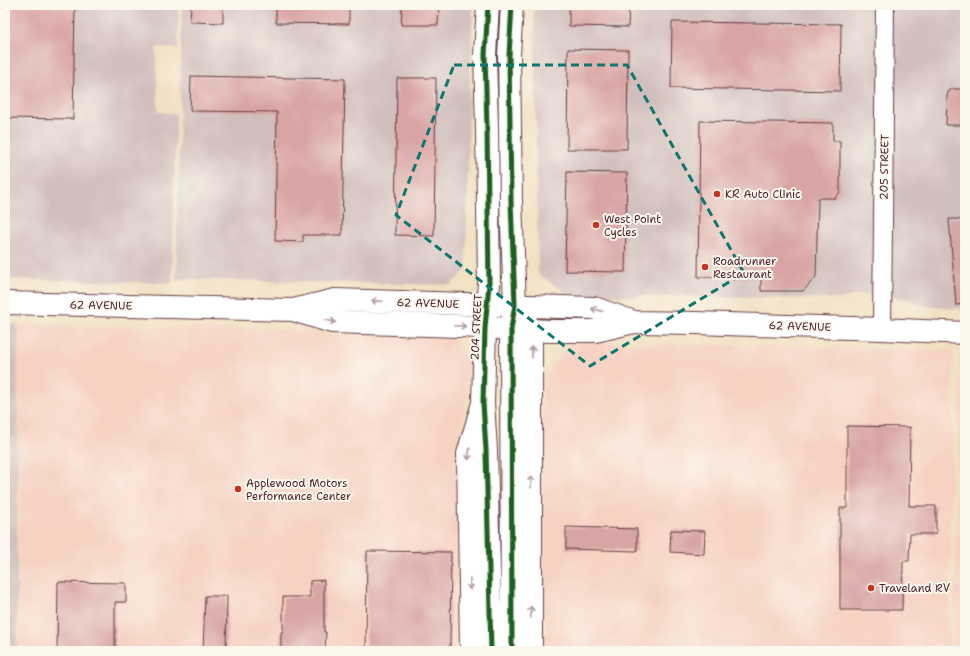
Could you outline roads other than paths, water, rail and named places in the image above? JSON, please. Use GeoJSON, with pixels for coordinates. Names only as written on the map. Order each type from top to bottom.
{"type":"FeatureCollection","features":[{"type":"Feature","properties":{"kind":"main road","name":"204 STREET"},"geometry":{"type":"LineString","coordinates":[[488,5],[484,55],[487,127],[488,284],[484,328],[483,403],[486,450],[491,651]]}},
{"type":"Feature","properties":{"kind":"main road"},"geometry":{"type":"LineString","coordinates":[[512,5],[509,55],[511,186],[515,305],[521,329],[531,651]]}},
{"type":"Feature","properties":{"kind":"main road","name":"62 AVENUE"},"geometry":{"type":"LineString","coordinates":[[5,303],[293,310],[335,300],[486,304],[558,308],[594,308],[634,322]]}},
{"type":"Feature","properties":{"kind":"main road","name":"62 AVENUE"},"geometry":{"type":"LineString","coordinates":[[293,310],[332,322],[484,328],[595,331],[634,322],[882,328],[965,333]]}},
{"type":"Feature","properties":{"kind":"main road"},"geometry":{"type":"LineString","coordinates":[[512,651],[521,329]]}},
{"type":"Feature","properties":{"kind":"main road"},"geometry":{"type":"LineString","coordinates":[[471,651],[468,454],[483,403]]}},
{"type":"Feature","properties":{"kind":"street","name":"205 STREET"},"geometry":{"type":"LineString","coordinates":[[882,328],[885,5]]}},
{"type":"Feature","properties":{"kind":"place","name":"KR Auto Clinic"},"geometry":{"type":"Point","coordinates":[717,194]}},
{"type":"Feature","properties":{"kind":"place","name":"West Point Cycles"},"geometry":{"type":"Point","coordinates":[596,225]}},
{"type":"Feature","properties":{"kind":"place","name":"Roadrunner Restaurant"},"geometry":{"type":"Point","coordinates":[705,267]}},
{"type":"Feature","properties":{"kind":"place","name":"Applewood Motors Performance Center"},"geometry":{"type":"Point","coordinates":[238,489]}},
{"type":"Feature","properties":{"kind":"place","name":"Traveland RV"},"geometry":{"type":"Point","coordinates":[871,588]}}]}
